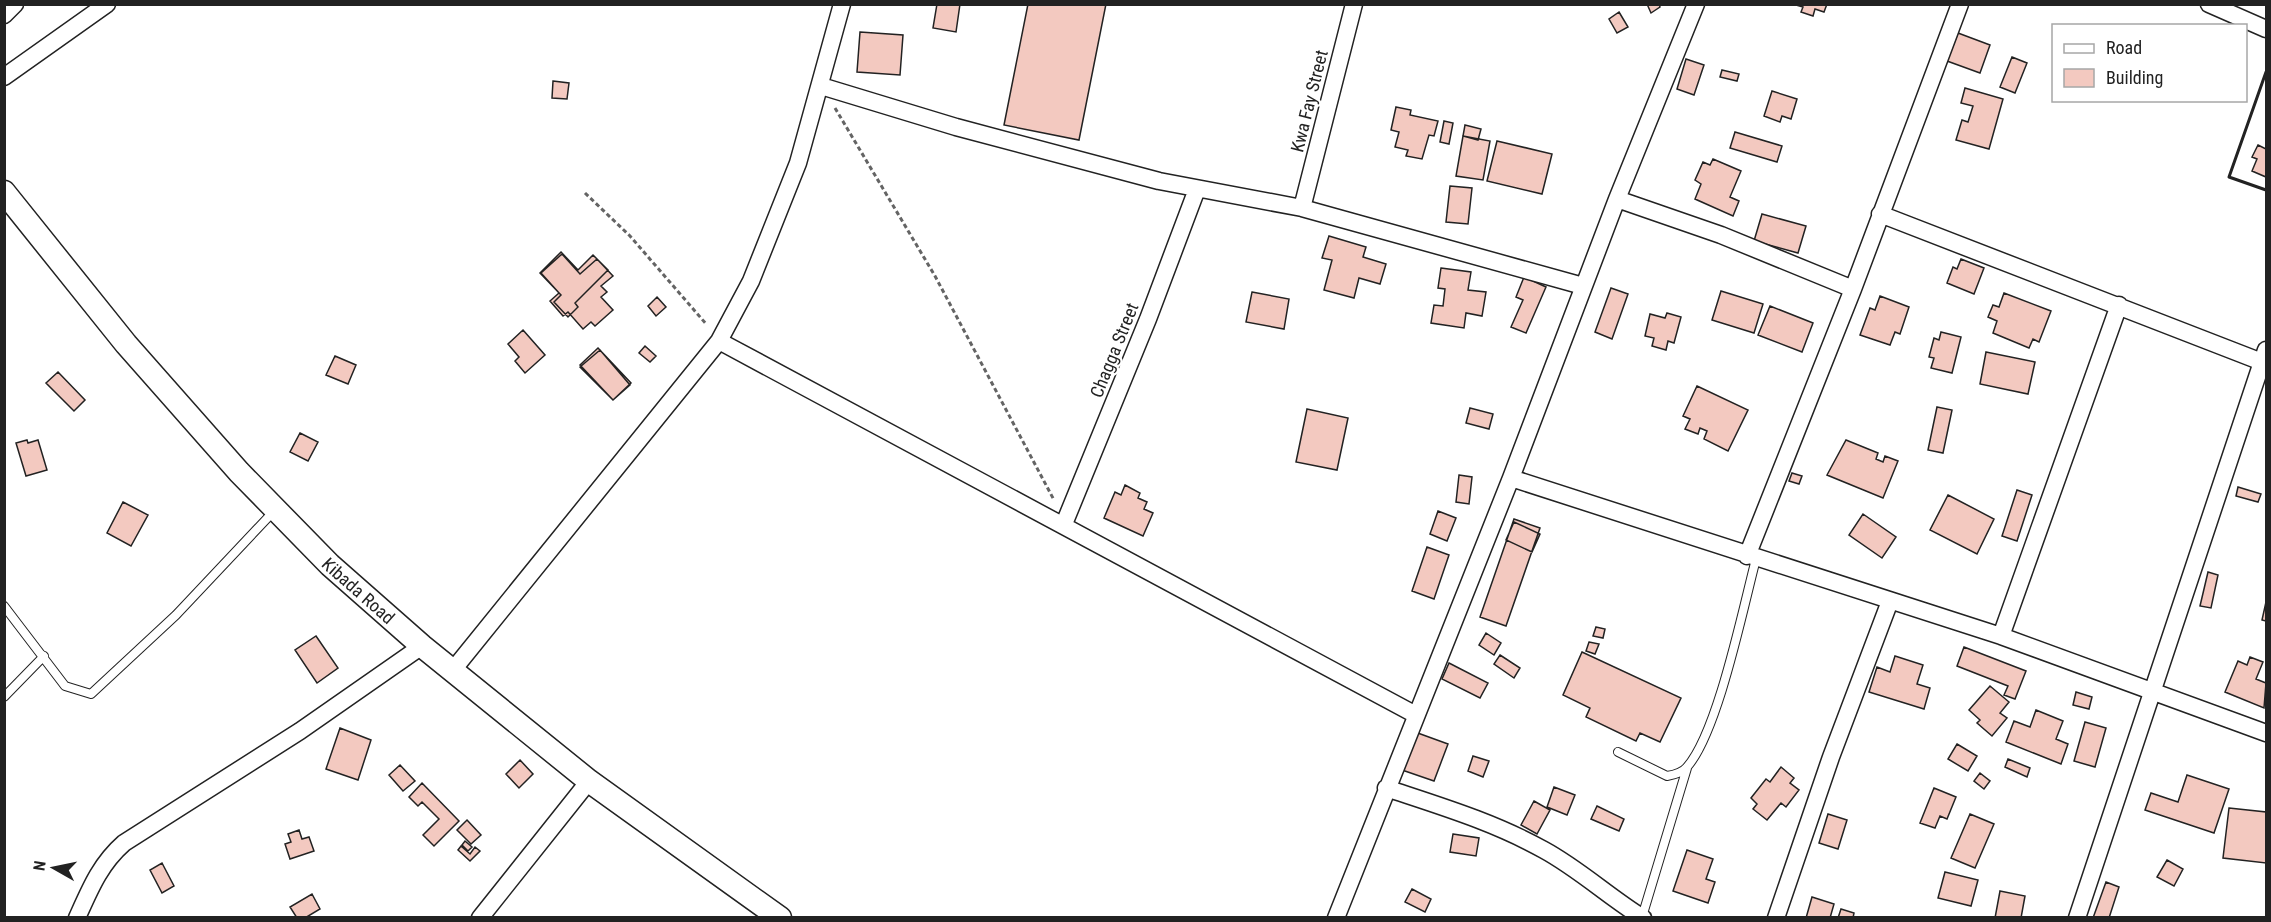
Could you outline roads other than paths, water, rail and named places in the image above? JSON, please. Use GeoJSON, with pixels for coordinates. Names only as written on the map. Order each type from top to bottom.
{"type":"FeatureCollection","features":[{"type":"Feature","properties":{"kind":"main road","name":"Kibada Road"},"geometry":{"type":"LineString","coordinates":[[4,192],[126,344],[275,510],[330,565],[422,646],[589,781],[780,918]]}},
{"type":"Feature","properties":{"kind":"street"},"geometry":{"type":"LineString","coordinates":[[4,15],[15,4]]}},
{"type":"Feature","properties":{"kind":"street"},"geometry":{"type":"LineString","coordinates":[[4,77],[107,4]]}},
{"type":"Feature","properties":{"kind":"street"},"geometry":{"type":"LineString","coordinates":[[453,670],[719,341],[751,281],[798,163],[821,87],[842,4]]}},
{"type":"Feature","properties":{"kind":"street","name":"Kwa Fay Street"},"geometry":{"type":"LineString","coordinates":[[1302,208],[1354,4]]}},
{"type":"Feature","properties":{"kind":"street"},"geometry":{"type":"LineString","coordinates":[[1336,918],[1696,4]]}},
{"type":"Feature","properties":{"kind":"street"},"geometry":{"type":"LineString","coordinates":[[1752,557],[1960,4]]}},
{"type":"Feature","properties":{"kind":"street"},"geometry":{"type":"LineString","coordinates":[[2210,4],[2266,29]]}},
{"type":"Feature","properties":{"kind":"street"},"geometry":{"type":"LineString","coordinates":[[821,87],[956,128],[1159,181],[1302,208],[1583,286]]}},
{"type":"Feature","properties":{"kind":"street","name":"Chagga Street"},"geometry":{"type":"LineString","coordinates":[[1064,524],[1148,319],[1197,189]]}},
{"type":"Feature","properties":{"kind":"street"},"geometry":{"type":"LineString","coordinates":[[1617,200],[1721,235],[1853,289]]}},
{"type":"Feature","properties":{"kind":"street"},"geometry":{"type":"LineString","coordinates":[[1880,214],[2119,306],[2264,356],[2077,918]]}},
{"type":"Feature","properties":{"kind":"street"},"geometry":{"type":"LineString","coordinates":[[2001,636],[2119,306]]}},
{"type":"Feature","properties":{"kind":"street"},"geometry":{"type":"LineString","coordinates":[[719,341],[891,435],[1064,524],[1416,715]]}},
{"type":"Feature","properties":{"kind":"street"},"geometry":{"type":"LineString","coordinates":[[1511,478],[2001,636],[2266,733]]}},
{"type":"Feature","properties":{"kind":"street"},"geometry":{"type":"LineString","coordinates":[[1776,918],[1830,757],[1890,601]]}},
{"type":"Feature","properties":{"kind":"street"},"geometry":{"type":"LineString","coordinates":[[77,918],[99,871],[109,856],[124,843],[300,731],[422,646]]}},
{"type":"Feature","properties":{"kind":"street"},"geometry":{"type":"LineString","coordinates":[[480,918],[589,781]]}},
{"type":"Feature","properties":{"kind":"street"},"geometry":{"type":"LineString","coordinates":[[1386,788],[1488,823],[1518,836],[1547,851],[1642,917]]}},
{"type":"Feature","properties":{"kind":"lane"},"geometry":{"type":"LineString","coordinates":[[4,606],[65,686],[91,694],[176,615],[275,510]]}},
{"type":"Feature","properties":{"kind":"lane"},"geometry":{"type":"LineString","coordinates":[[1642,917],[1687,768],[1706,734],[1717,701],[1752,557]]}},
{"type":"Feature","properties":{"kind":"lane"},"geometry":{"type":"LineString","coordinates":[[4,697],[44,656]]}},
{"type":"Feature","properties":{"kind":"lane"},"geometry":{"type":"LineString","coordinates":[[1618,752],[1667,776],[1687,768]]}}]}
